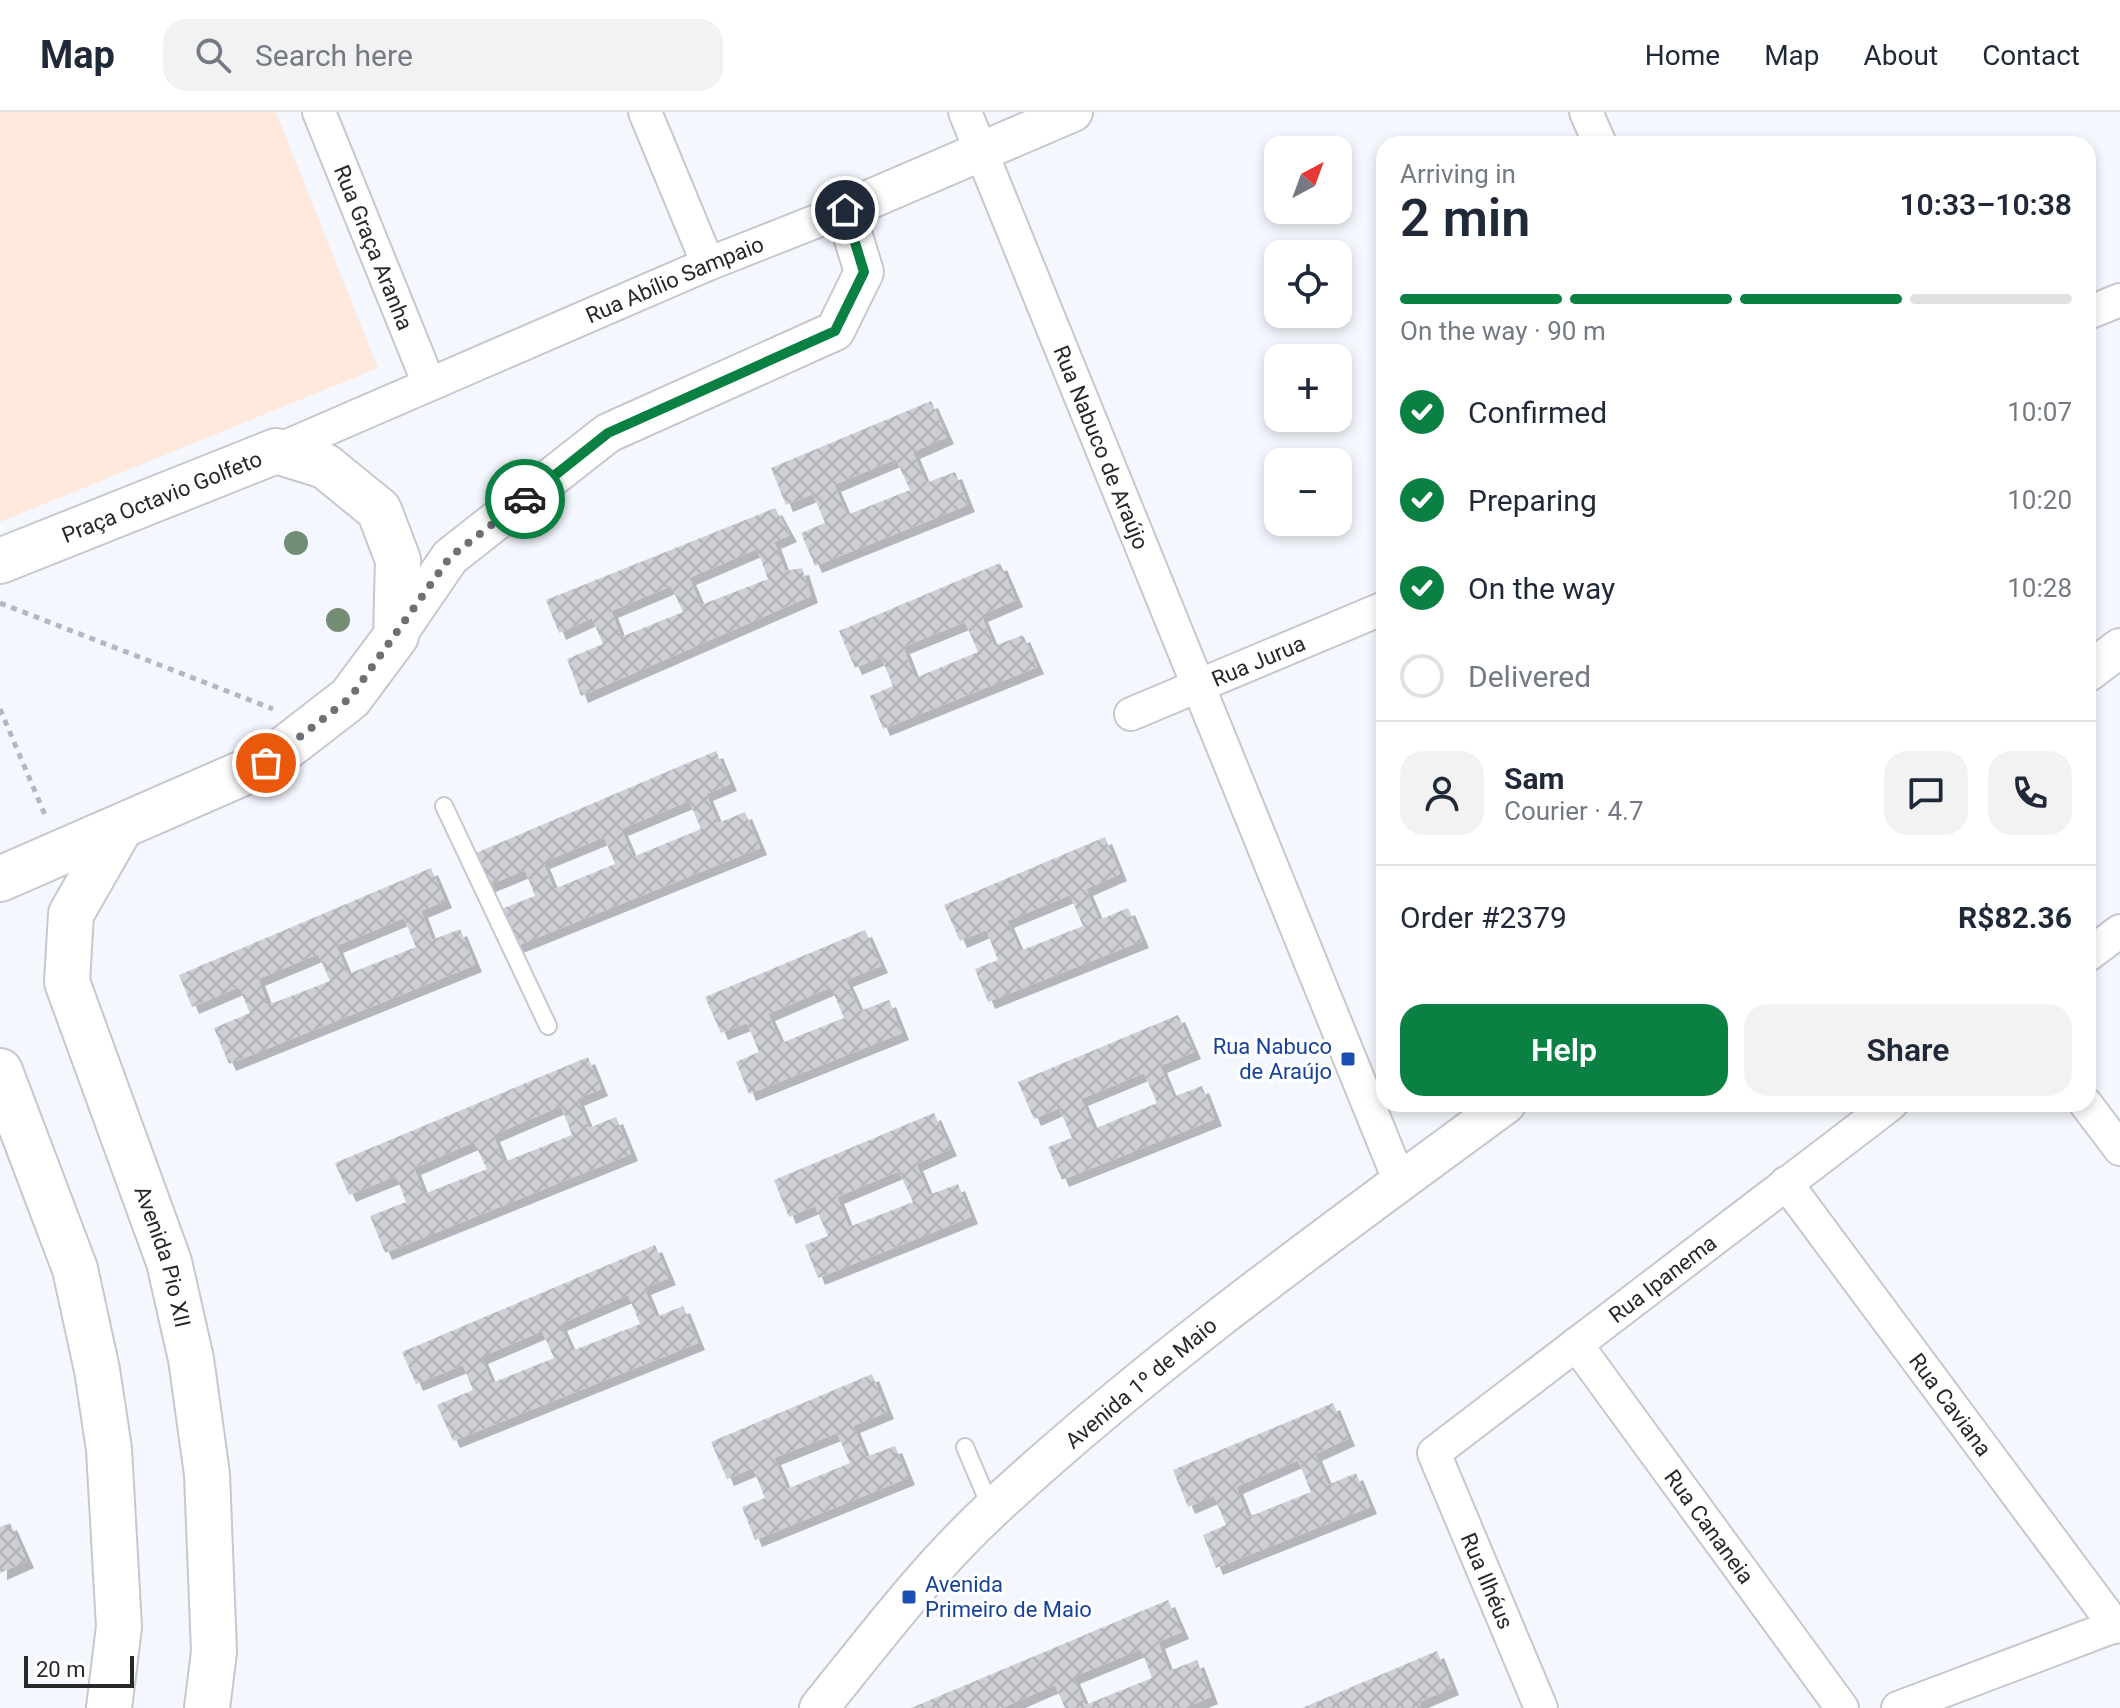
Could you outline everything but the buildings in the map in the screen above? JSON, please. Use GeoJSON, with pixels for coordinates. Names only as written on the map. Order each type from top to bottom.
{"type":"FeatureCollection","features":[{"type":"Feature","properties":{"kind":"main road","name":"Praça Octavio Golfeto"},"geometry":{"type":"LineString","coordinates":[[0,561],[276,451],[325,466],[379,510],[398,560],[396,636]]}},
{"type":"Feature","properties":{"kind":"main road"},"geometry":{"type":"LineString","coordinates":[[0,879],[119,830],[266,763],[350,698],[396,636]]}},
{"type":"Feature","properties":{"kind":"main road","name":"Avenida Pio XII"},"geometry":{"type":"LineString","coordinates":[[119,830],[71,914],[67,982],[169,1262],[191,1359],[207,1474],[214,1652],[207,1708]]}},
{"type":"Feature","properties":{"kind":"main road"},"geometry":{"type":"LineString","coordinates":[[0,1071],[75,1269],[97,1370],[109,1449],[119,1627],[109,1708]]}},
{"type":"Feature","properties":{"kind":"street","name":"Rua Graça Aranha"},"geometry":{"type":"LineString","coordinates":[[319,112],[429,384]]}},
{"type":"Feature","properties":{"kind":"street"},"geometry":{"type":"LineString","coordinates":[[645,112],[708,264]]}},
{"type":"Feature","properties":{"kind":"street","name":"Rua Nabuco de Araújo"},"geometry":{"type":"LineString","coordinates":[[965,112],[1400,1182]]}},
{"type":"Feature","properties":{"kind":"street","name":"Rua Abílio Sampaio"},"geometry":{"type":"LineString","coordinates":[[276,451],[708,264],[845,210],[1073,112]]}},
{"type":"Feature","properties":{"kind":"street"},"geometry":{"type":"LineString","coordinates":[[1586,112],[1596,136]]}},
{"type":"Feature","properties":{"kind":"street"},"geometry":{"type":"LineString","coordinates":[[396,636],[450,557],[608,433],[835,331],[864,272],[845,210]]}},
{"type":"Feature","properties":{"kind":"street"},"geometry":{"type":"LineString","coordinates":[[2096,310],[2120,300]]}},
{"type":"Feature","properties":{"kind":"street","name":"Rua Jurua"},"geometry":{"type":"LineString","coordinates":[[1131,714],[1376,611]]}},
{"type":"Feature","properties":{"kind":"street"},"geometry":{"type":"LineString","coordinates":[[2096,666],[2120,648]]}},
{"type":"Feature","properties":{"kind":"street"},"geometry":{"type":"LineString","coordinates":[[2096,949],[2120,931]]}},
{"type":"Feature","properties":{"kind":"street","name":"Avenida 1º de Maio"},"geometry":{"type":"LineString","coordinates":[[819,1708],[909,1597],[992,1509],[1211,1325],[1495,1112]]}},
{"type":"Feature","properties":{"kind":"street","name":"Rua Ipanema"},"geometry":{"type":"LineString","coordinates":[[1434,1453],[1880,1112]]}},
{"type":"Feature","properties":{"kind":"street"},"geometry":{"type":"LineString","coordinates":[[2092,1112],[2120,1149]]}},
{"type":"Feature","properties":{"kind":"street","name":"Rua Caviana"},"geometry":{"type":"LineString","coordinates":[[1786,1183],[2118,1626]]}},
{"type":"Feature","properties":{"kind":"street","name":"Rua Cananeia"},"geometry":{"type":"LineString","coordinates":[[1576,1344],[1842,1708]]}},
{"type":"Feature","properties":{"kind":"street","name":"Rua Ilhéus"},"geometry":{"type":"LineString","coordinates":[[1434,1453],[1541,1708]]}},
{"type":"Feature","properties":{"kind":"street"},"geometry":{"type":"LineString","coordinates":[[1898,1708],[2118,1626]]}},
{"type":"Feature","properties":{"kind":"lane"},"geometry":{"type":"LineString","coordinates":[[444,806],[548,1026]]}},
{"type":"Feature","properties":{"kind":"lane"},"geometry":{"type":"LineString","coordinates":[[965,1447],[992,1509]]}},
{"type":"Feature","properties":{"kind":"path"},"geometry":{"type":"LineString","coordinates":[[0,603],[315,725]]}},
{"type":"Feature","properties":{"kind":"path"},"geometry":{"type":"LineString","coordinates":[[0,709],[61,854]]}},
{"type":"Feature","properties":{"kind":"shaded area"},"geometry":{"type":"Polygon","coordinates":[[[0,112],[276,112],[378,368],[0,522],[0,112]]]}},
{"type":"Feature","properties":{"kind":"way so far"},"geometry":{"type":"LineString","coordinates":[[266,763],[350,698],[450,557],[525,499]]}},
{"type":"Feature","properties":{"kind":"place","name":"Rua Nabuco de Araújo"},"geometry":{"type":"Point","coordinates":[1348,1059]}},
{"type":"Feature","properties":{"kind":"place","name":"Avenida Primeiro de Maio"},"geometry":{"type":"Point","coordinates":[909,1597]}},
{"type":"Feature","properties":{"kind":"route"},"geometry":{"type":"LineString","coordinates":[[525,499],[608,433],[835,331],[864,272],[845,210]]}}]}
